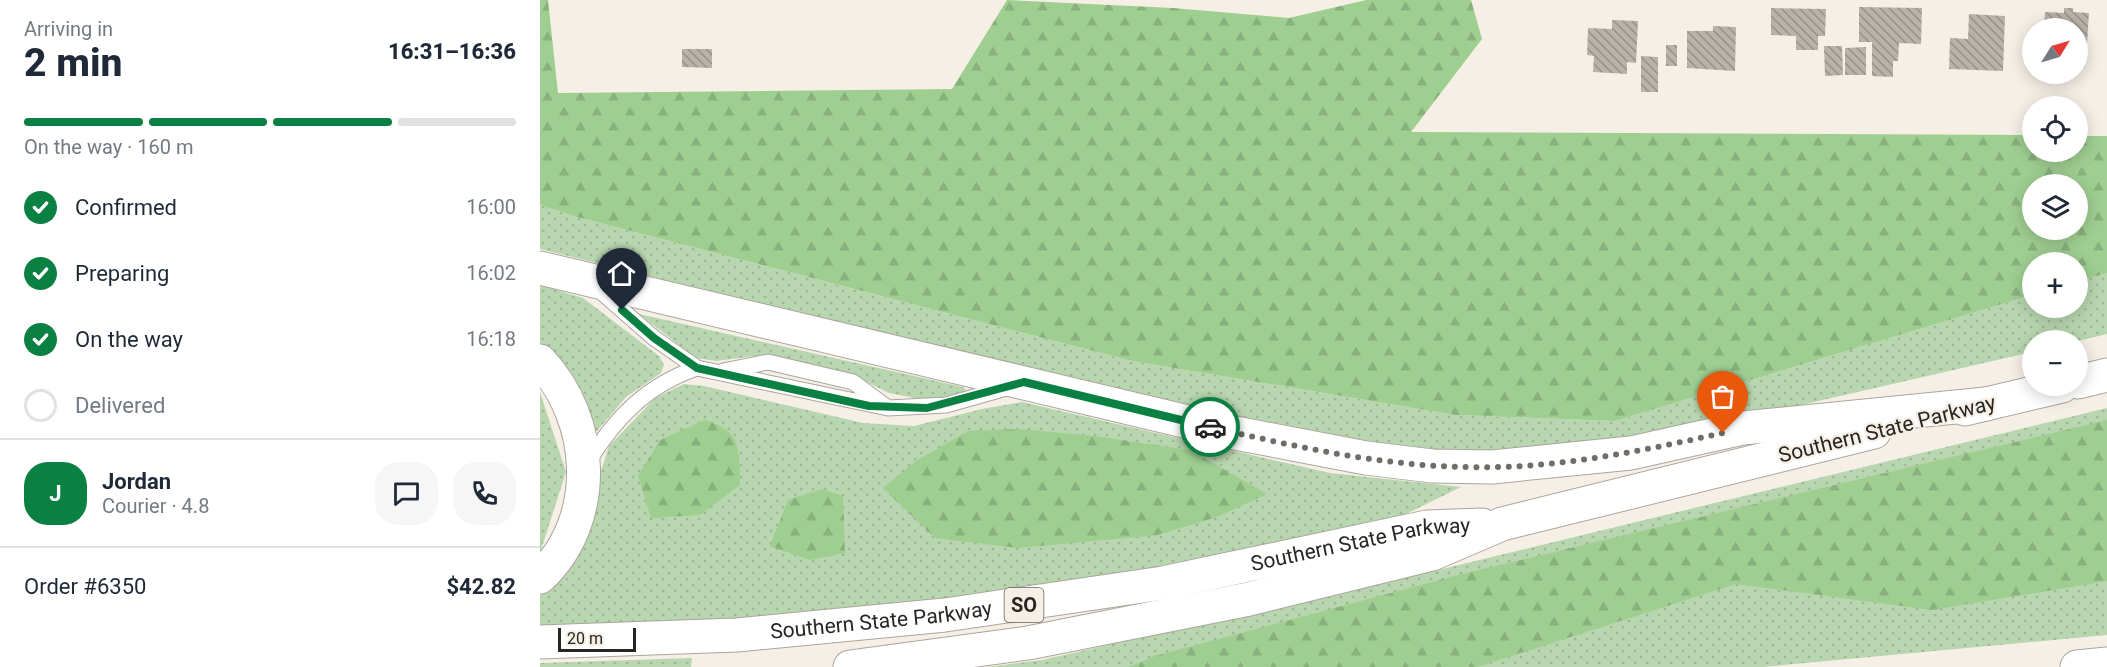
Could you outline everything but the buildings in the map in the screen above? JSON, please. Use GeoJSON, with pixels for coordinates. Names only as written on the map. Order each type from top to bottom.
{"type":"FeatureCollection","features":[{"type":"Feature","properties":{"kind":"highway"},"geometry":{"type":"LineString","coordinates":[[540,268],[1230,432],[1335,453],[1398,462],[1464,468],[1563,462],[1631,453],[1743,428],[1986,404]]}},
{"type":"Feature","properties":{"kind":"highway"},"geometry":{"type":"LineString","coordinates":[[540,361],[554,377],[570,405],[581,438],[584,468],[576,518],[561,549],[540,577]]}},
{"type":"Feature","properties":{"kind":"highway"},"geometry":{"type":"LineString","coordinates":[[2088,380],[2107,375]]}},
{"type":"Feature","properties":{"kind":"highway","name":"Southern State Parkway"},"geometry":{"type":"LineString","coordinates":[[850,667],[1028,643],[1249,599],[1432,554],[1502,524],[2022,395]]}},
{"type":"Feature","properties":{"kind":"highway","name":"Southern State Parkway"},"geometry":{"type":"LineString","coordinates":[[540,642],[738,635],[945,615],[1163,583],[1426,527],[1502,524]]}},
{"type":"Feature","properties":{"kind":"highway"},"geometry":{"type":"LineString","coordinates":[[2077,667],[2107,664]]}},
{"type":"Feature","properties":{"kind":"lane"},"geometry":{"type":"LineString","coordinates":[[589,280],[646,332],[697,368],[869,406],[888,408],[946,405],[1024,382]]}},
{"type":"Feature","properties":{"kind":"lane"},"geometry":{"type":"LineString","coordinates":[[718,372],[768,362],[853,382],[888,408]]}},
{"type":"Feature","properties":{"kind":"lane"},"geometry":{"type":"LineString","coordinates":[[584,468],[603,438],[632,405],[665,381],[697,368]]}},
{"type":"Feature","properties":{"kind":"green space"},"geometry":{"type":"Polygon","coordinates":[[[540,0],[548,0],[558,93],[952,89],[1007,0],[1173,8],[1289,18],[1366,0],[1471,0],[1482,39],[1411,132],[2022,135],[2022,162],[2088,162],[2088,136],[2107,136],[2107,273],[2088,279],[2088,252],[2022,252],[2022,298],[1615,421],[1455,415],[1132,361],[577,217],[540,205],[540,0]]]}},
{"type":"Feature","properties":{"kind":"green space"},"geometry":{"type":"Polygon","coordinates":[[[540,205],[577,217],[1132,361],[1455,415],[1615,421],[2022,298],[2022,318],[2088,318],[2088,279],[2107,273],[2107,334],[2088,339],[2088,330],[2022,330],[2022,354],[1614,448],[1427,452],[1138,397],[540,249],[540,205]]]}},
{"type":"Feature","properties":{"kind":"green space"},"geometry":{"type":"Polygon","coordinates":[[[540,285],[583,298],[659,356],[664,365],[661,373],[626,397],[597,431],[592,431],[540,347],[540,285]]]}},
{"type":"Feature","properties":{"kind":"green space"},"geometry":{"type":"Polygon","coordinates":[[[639,314],[963,387],[968,393],[929,401],[889,393],[865,381],[755,356],[716,361],[696,358],[639,314]]]}},
{"type":"Feature","properties":{"kind":"green space"},"geometry":{"type":"Polygon","coordinates":[[[684,384],[704,386],[863,423],[914,426],[982,409],[1022,402],[1330,473],[1461,487],[1404,515],[1238,554],[997,595],[757,619],[540,627],[540,595],[551,589],[591,502],[609,446],[655,398],[684,384]]]}},
{"type":"Feature","properties":{"kind":"green space"},"geometry":{"type":"Polygon","coordinates":[[[540,392],[566,472],[540,553],[540,392]]]}},
{"type":"Feature","properties":{"kind":"green space"},"geometry":{"type":"Polygon","coordinates":[[[2107,408],[2107,635],[1763,667],[988,667],[1042,660],[1438,570],[2107,408]]]}},
{"type":"Feature","properties":{"kind":"green space"},"geometry":{"type":"Polygon","coordinates":[[[705,420],[733,436],[739,452],[740,485],[700,515],[651,518],[638,476],[660,440],[705,420]]]}},
{"type":"Feature","properties":{"kind":"green space"},"geometry":{"type":"Polygon","coordinates":[[[2107,420],[2107,581],[1932,610],[1736,584],[1477,667],[1129,667],[1155,656],[1466,573],[2107,420]]]}},
{"type":"Feature","properties":{"kind":"green space"},"geometry":{"type":"Polygon","coordinates":[[[1019,429],[1094,436],[1190,450],[1267,494],[1217,517],[1158,535],[1018,548],[935,538],[883,488],[916,461],[968,431],[1019,429]]]}},
{"type":"Feature","properties":{"kind":"green space"},"geometry":{"type":"Polygon","coordinates":[[[822,489],[843,496],[845,553],[810,560],[770,546],[788,500],[822,489]]]}},
{"type":"Feature","properties":{"kind":"green space"},"geometry":{"type":"Polygon","coordinates":[[[692,658],[691,667],[540,667],[540,663],[692,658]]]}},
{"type":"Feature","properties":{"kind":"way so far"},"geometry":{"type":"LineString","coordinates":[[1210,427],[1350,456],[1464,468],[1563,462],[1631,453],[1723,433]]}},
{"type":"Feature","properties":{"kind":"route"},"geometry":{"type":"LineString","coordinates":[[622,310],[654,338],[697,368],[869,406],[927,408],[946,405],[1024,382],[1210,427]]}}]}
